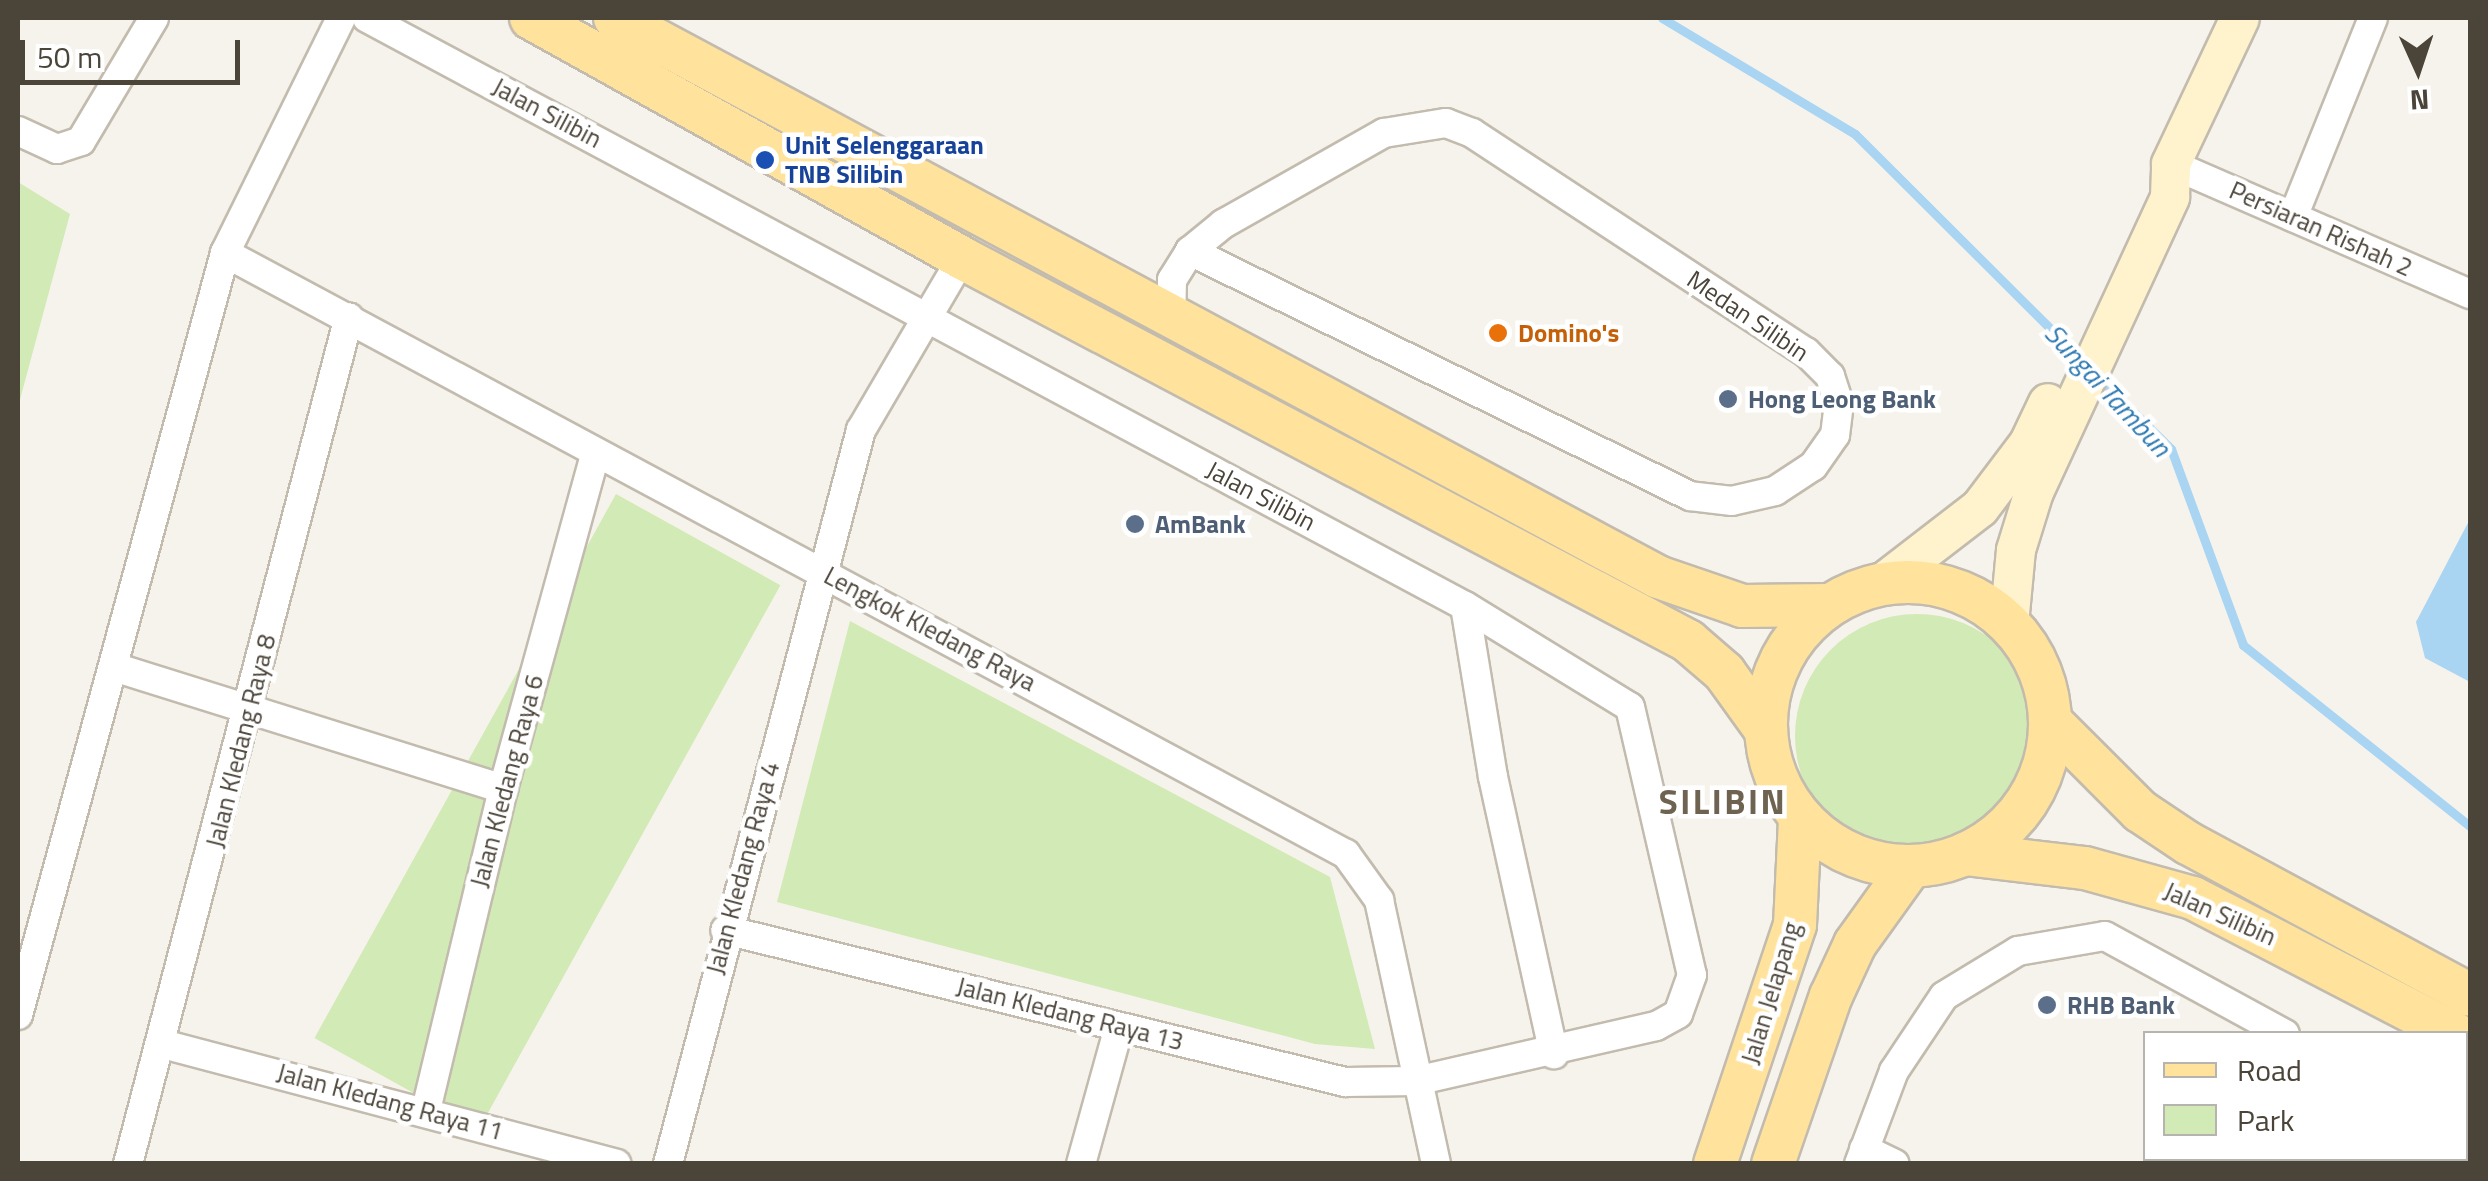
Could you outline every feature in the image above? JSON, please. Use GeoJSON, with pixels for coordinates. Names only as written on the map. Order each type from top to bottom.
{"type":"FeatureCollection","features":[{"type":"Feature","properties":{"kind":"main road"},"geometry":{"type":"LineString","coordinates":[[614,18],[926,189],[1153,301],[1700,596],[1742,606],[1830,605],[1880,586],[1980,508],[2040,449]]}},
{"type":"Feature","properties":{"kind":"main road"},"geometry":{"type":"LineString","coordinates":[[2008,624],[2016,550],[2040,449],[2103,317],[2170,196],[2172,164],[2240,18]]}},
{"type":"Feature","properties":{"kind":"main road"},"geometry":{"type":"LineString","coordinates":[[543,23],[962,258],[1688,641],[1724,672],[1765,729],[1775,776],[1800,817],[1850,854],[1911,866],[1965,854],[2003,831],[2025,806],[2045,766],[2051,722],[2040,668],[2008,624],[1959,592],[1924,584],[1880,586]]}},
{"type":"Feature","properties":{"kind":"main road"},"geometry":{"type":"LineString","coordinates":[[926,189],[958,221],[962,258]]}},
{"type":"Feature","properties":{"kind":"main road"},"geometry":{"type":"LineString","coordinates":[[962,258],[981,248],[1008,249],[1091,295],[1153,301]]}},
{"type":"Feature","properties":{"kind":"main road"},"geometry":{"type":"LineString","coordinates":[[1153,301],[1197,381]]}},
{"type":"Feature","properties":{"kind":"main road"},"geometry":{"type":"LineString","coordinates":[[1765,729],[1782,658],[1830,605]]}},
{"type":"Feature","properties":{"kind":"main road","name":"Jalan Silibin"},"geometry":{"type":"LineString","coordinates":[[2051,722],[2140,811],[2188,843],[2470,995]]}},
{"type":"Feature","properties":{"kind":"main road","name":"Jalan Jelapang"},"geometry":{"type":"LineString","coordinates":[[1715,1164],[1795,925],[1800,817]]}},
{"type":"Feature","properties":{"kind":"main road","name":"Jalan Silibin"},"geometry":{"type":"LineString","coordinates":[[1965,854],[2085,868],[2193,898],[2449,1031]]}},
{"type":"Feature","properties":{"kind":"main road"},"geometry":{"type":"LineString","coordinates":[[1774,1164],[1831,996],[1855,944],[1911,866]]}},
{"type":"Feature","properties":{"kind":"street"},"geometry":{"type":"LineString","coordinates":[[18,1014],[224,252],[342,18]]}},
{"type":"Feature","properties":{"kind":"street","name":"Jalan Silibin"},"geometry":{"type":"LineString","coordinates":[[367,18],[926,312],[1465,606],[1630,706],[1690,951],[1688,998],[1678,1014],[1656,1026],[1554,1054],[1416,1081]]}},
{"type":"Feature","properties":{"kind":"street"},"geometry":{"type":"LineString","coordinates":[[2292,217],[2373,18]]}},
{"type":"Feature","properties":{"kind":"street"},"geometry":{"type":"LineString","coordinates":[[18,130],[57,149],[81,141],[148,28]]}},
{"type":"Feature","properties":{"kind":"street","name":"Medan Silibin"},"geometry":{"type":"LineString","coordinates":[[1153,301],[1190,251],[1223,224],[1384,133],[1446,123],[1472,133],[1806,352],[1830,376],[1839,403],[1835,435],[1813,466],[1775,491],[1732,501],[1690,496],[1190,251]]}},
{"type":"Feature","properties":{"kind":"street","name":"Persiaran Rishah 2"},"geometry":{"type":"LineString","coordinates":[[2172,164],[2470,294]]}},
{"type":"Feature","properties":{"kind":"street","name":"Lengkok Kledang Raya"},"geometry":{"type":"LineString","coordinates":[[224,252],[596,455],[1346,854],[1379,900],[1436,1164]]}},
{"type":"Feature","properties":{"kind":"street","name":"Jalan Kledang Raya 4"},"geometry":{"type":"LineString","coordinates":[[668,1164],[725,930],[862,430],[926,312],[962,258]]}},
{"type":"Feature","properties":{"kind":"street","name":"Jalan Kledang Raya 8"},"geometry":{"type":"LineString","coordinates":[[128,1164],[163,1044],[349,318]]}},
{"type":"Feature","properties":{"kind":"street","name":"Jalan Kledang Raya 6"},"geometry":{"type":"LineString","coordinates":[[426,1110],[503,789],[596,455]]}},
{"type":"Feature","properties":{"kind":"street"},"geometry":{"type":"LineString","coordinates":[[1465,606],[1492,777],[1554,1054]]}},
{"type":"Feature","properties":{"kind":"street"},"geometry":{"type":"LineString","coordinates":[[114,667],[250,706],[503,789]]}},
{"type":"Feature","properties":{"kind":"street","name":"Jalan Kledang Raya 13"},"geometry":{"type":"LineString","coordinates":[[725,930],[1345,1082],[1416,1081]]}},
{"type":"Feature","properties":{"kind":"street"},"geometry":{"type":"LineString","coordinates":[[1895,1164],[1862,1156],[1894,1071],[1944,996],[2018,951],[2105,936],[2279,1031]]}},
{"type":"Feature","properties":{"kind":"street"},"geometry":{"type":"LineString","coordinates":[[1081,1164],[1120,1027]]}},
{"type":"Feature","properties":{"kind":"street","name":"Jalan Kledang Raya 11"},"geometry":{"type":"LineString","coordinates":[[163,1044],[426,1110],[616,1164]]}},
{"type":"Feature","properties":{"kind":"green space"},"geometry":{"type":"Polygon","coordinates":[[[18,182],[70,214],[18,407],[18,182]]]}},
{"type":"Feature","properties":{"kind":"green space"},"geometry":{"type":"Polygon","coordinates":[[[616,494],[780,585],[479,1129],[314,1038],[616,494]]]}},
{"type":"Feature","properties":{"kind":"green space"},"geometry":{"type":"Polygon","coordinates":[[[1917,614],[1964,624],[2003,650],[2029,689],[2039,736],[2029,783],[2003,822],[1964,848],[1917,858],[1870,848],[1831,822],[1805,783],[1795,736],[1805,689],[1831,650],[1870,624],[1917,614]]]}},
{"type":"Feature","properties":{"kind":"green space"},"geometry":{"type":"Polygon","coordinates":[[[850,621],[1330,877],[1375,1049],[1315,1044],[777,902],[850,621]]]}},
{"type":"Feature","properties":{"kind":"water"},"geometry":{"type":"Polygon","coordinates":[[[2470,519],[2470,682],[2425,658],[2416,622],[2470,519]]]}},
{"type":"Feature","properties":{"kind":"waterway","name":"Sungai Tambun"},"geometry":{"type":"LineString","coordinates":[[1662,18],[1855,134],[2084,362]]}},
{"type":"Feature","properties":{"kind":"waterway","name":"Sungai Tambun"},"geometry":{"type":"LineString","coordinates":[[2098,377],[2171,449],[2243,645],[2470,826]]}},
{"type":"Feature","properties":{"kind":"place","name":"Unit Selenggaraan TNB Silibin"},"geometry":{"type":"Point","coordinates":[765,160]}},
{"type":"Feature","properties":{"kind":"place","name":"Domino's"},"geometry":{"type":"Point","coordinates":[1498,333]}},
{"type":"Feature","properties":{"kind":"place","name":"Hong Leong Bank"},"geometry":{"type":"Point","coordinates":[1728,399]}},
{"type":"Feature","properties":{"kind":"place","name":"AmBank"},"geometry":{"type":"Point","coordinates":[1135,524]}},
{"type":"Feature","properties":{"kind":"place","name":"RHB Bank"},"geometry":{"type":"Point","coordinates":[2047,1005]}},
{"type":"Feature","properties":{"kind":"district","name":"SILIBIN"},"geometry":{"type":"Point","coordinates":[1723,801]}}]}
